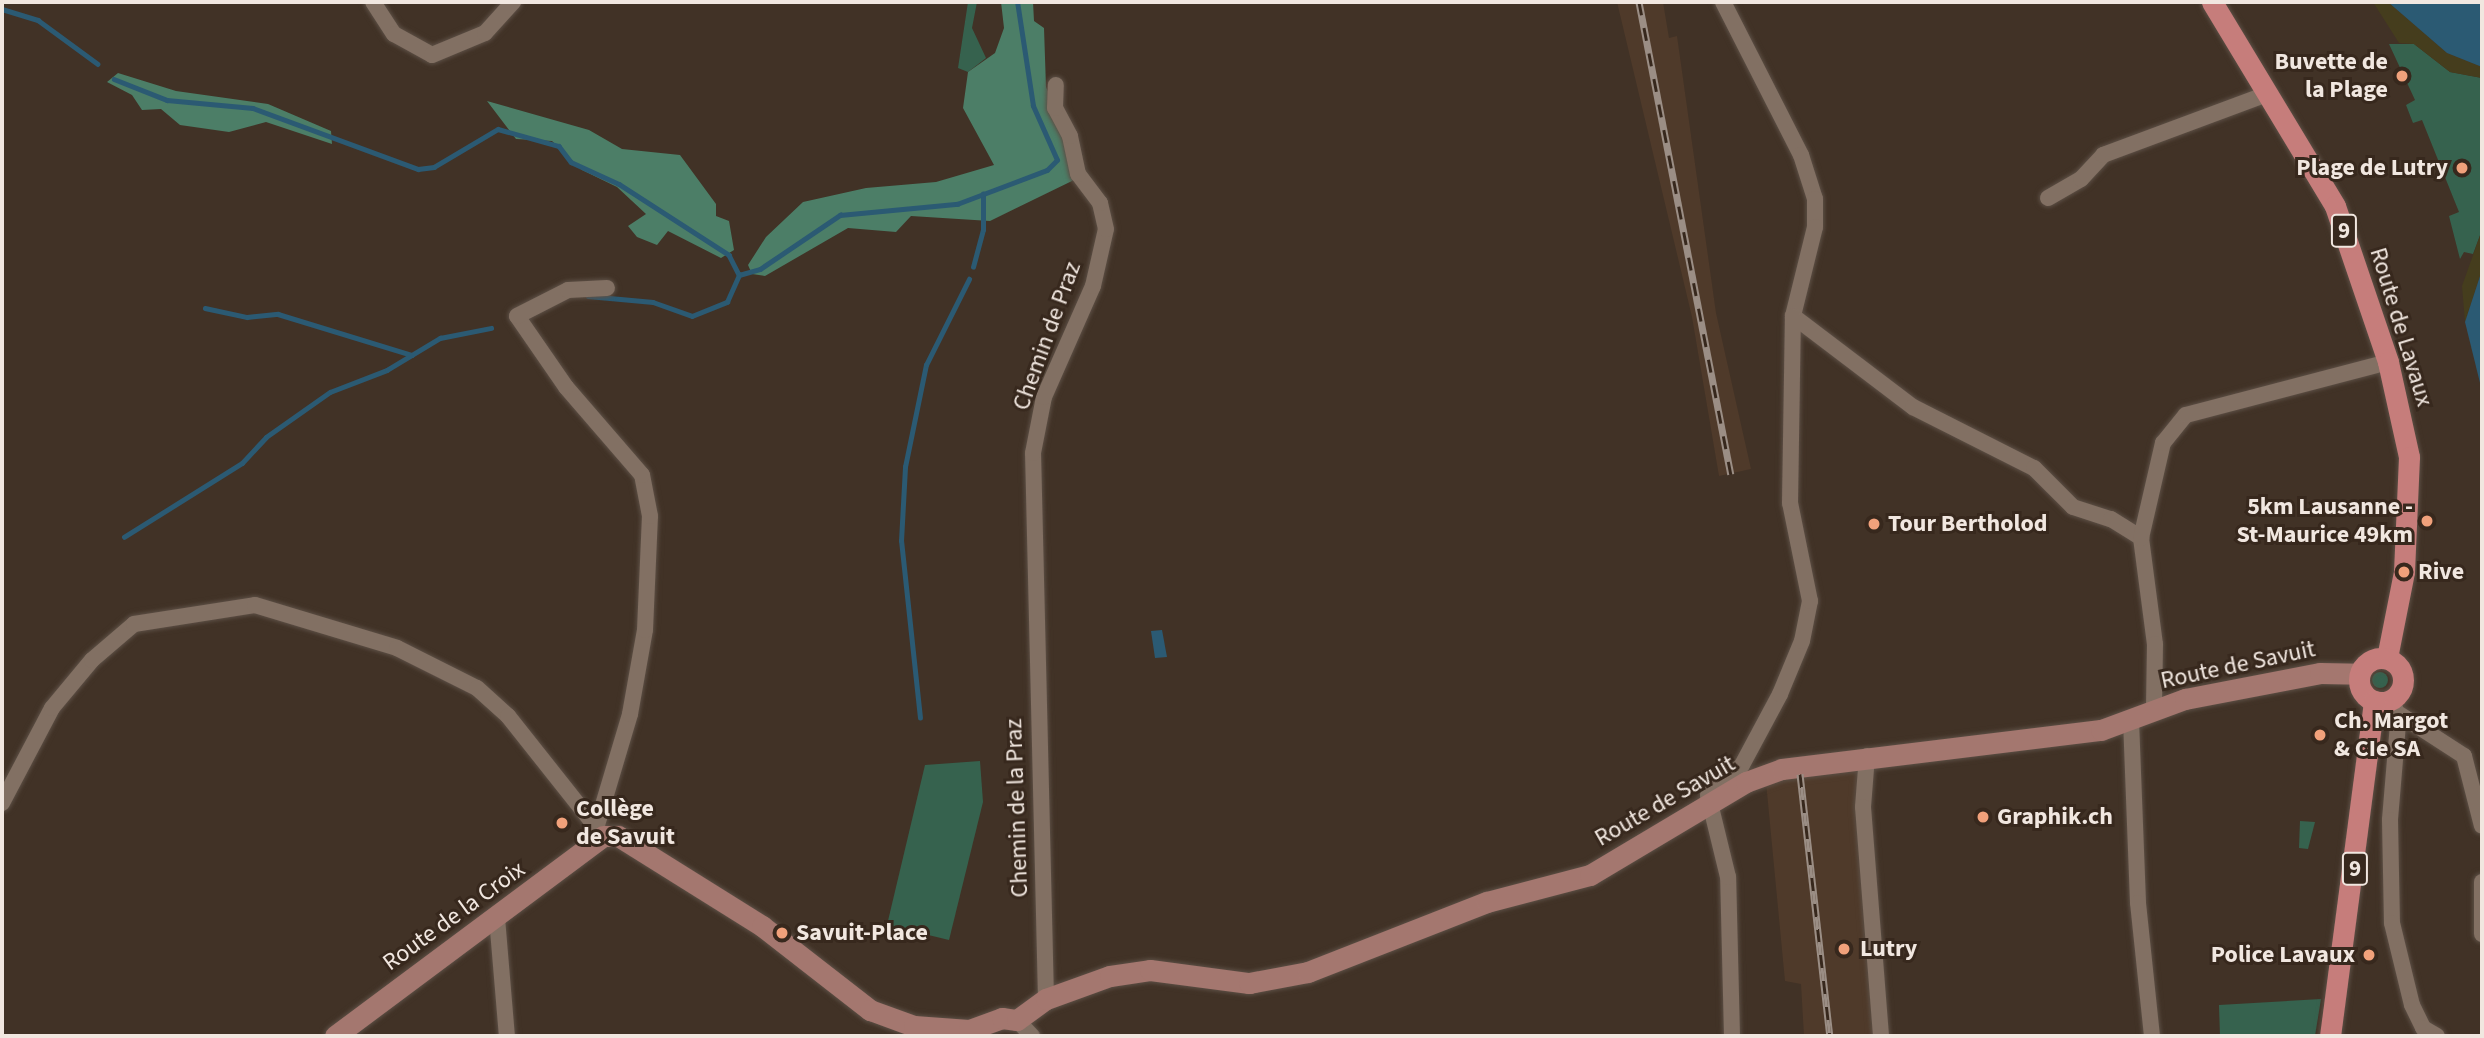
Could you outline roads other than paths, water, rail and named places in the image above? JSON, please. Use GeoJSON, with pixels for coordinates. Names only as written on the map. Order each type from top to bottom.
{"type":"FeatureCollection","features":[{"type":"Feature","properties":{"kind":"main road","name":"Route de Lavaux"},"geometry":{"type":"LineString","coordinates":[[2212,2],[2335,206],[2388,362],[2409,484],[2400,604],[2387,658]]}},
{"type":"Feature","properties":{"kind":"main road"},"geometry":{"type":"LineString","coordinates":[[2387,658],[2403,680],[2388,704],[2363,694],[2359,674],[2373,659],[2387,658]]}},
{"type":"Feature","properties":{"kind":"main road","name":"9"},"geometry":{"type":"LineString","coordinates":[[2330,1036],[2388,704]]}},
{"type":"Feature","properties":{"kind":"street"},"geometry":{"type":"LineString","coordinates":[[373,2],[394,34],[432,55],[476,38],[513,2]]}},
{"type":"Feature","properties":{"kind":"street"},"geometry":{"type":"LineString","coordinates":[[1723,2],[1801,155],[1815,200],[1815,227],[1793,316],[1790,503],[1810,601],[1802,641],[1780,694],[1742,765],[1708,795],[1728,877],[1732,1036]]}},
{"type":"Feature","properties":{"kind":"street","name":"Chemin de Praz"},"geometry":{"type":"LineString","coordinates":[[1041,615],[1034,453],[1044,397],[1093,286],[1106,229],[1100,203],[1078,174],[1070,136],[1055,108],[1056,86]]}},
{"type":"Feature","properties":{"kind":"street"},"geometry":{"type":"LineString","coordinates":[[2048,198],[2081,179],[2103,155],[2267,94]]}},
{"type":"Feature","properties":{"kind":"street"},"geometry":{"type":"LineString","coordinates":[[600,831],[630,714],[645,630],[650,516],[642,475],[566,387],[517,316],[568,290],[607,288]]}},
{"type":"Feature","properties":{"kind":"street"},"geometry":{"type":"LineString","coordinates":[[1793,316],[1913,407],[2034,468],[2073,507],[2111,519],[2141,538]]}},
{"type":"Feature","properties":{"kind":"street"},"geometry":{"type":"LineString","coordinates":[[2154,709],[2155,644],[2141,538],[2163,443],[2186,415],[2388,362]]}},
{"type":"Feature","properties":{"kind":"street"},"geometry":{"type":"LineString","coordinates":[[2,803],[52,708],[92,660],[134,624],[254,605],[397,648],[477,688],[600,831],[618,836],[761,926],[870,1010],[948,1030],[1017,1020],[1032,1036]]}},
{"type":"Feature","properties":{"kind":"street","name":"Chemin de la Praz"},"geometry":{"type":"LineString","coordinates":[[1041,615],[1046,999]]}},
{"type":"Feature","properties":{"kind":"street","name":"Route de Savuit"},"geometry":{"type":"LineString","coordinates":[[1017,1020],[1046,999],[1150,970],[1250,983],[1308,972],[1488,902],[1590,875],[1709,803],[1773,772],[1867,756],[1990,746],[2131,720],[2154,709],[2320,673],[2359,674]]}},
{"type":"Feature","properties":{"kind":"street"},"geometry":{"type":"LineString","coordinates":[[2388,704],[2464,756],[2482,826]]}},
{"type":"Feature","properties":{"kind":"street"},"geometry":{"type":"LineString","coordinates":[[2388,704],[2392,923],[2412,1005],[2423,1028],[2437,1036]]}},
{"type":"Feature","properties":{"kind":"street"},"geometry":{"type":"LineString","coordinates":[[2131,720],[2138,903],[2152,1036]]}},
{"type":"Feature","properties":{"kind":"street"},"geometry":{"type":"LineString","coordinates":[[1867,756],[1863,807],[1881,1036]]}},
{"type":"Feature","properties":{"kind":"street","name":"Route de la Croix"},"geometry":{"type":"LineString","coordinates":[[335,1036],[497,918],[600,831]]}},
{"type":"Feature","properties":{"kind":"street"},"geometry":{"type":"LineString","coordinates":[[2482,882],[2482,934]]}},
{"type":"Feature","properties":{"kind":"street"},"geometry":{"type":"LineString","coordinates":[[497,918],[507,1036]]}},
{"type":"Feature","properties":{"kind":"water"},"geometry":{"type":"Polygon","coordinates":[[[2388,2],[2482,2],[2482,67],[2447,53],[2388,2]]]}},
{"type":"Feature","properties":{"kind":"water"},"geometry":{"type":"Polygon","coordinates":[[[2482,270],[2482,391],[2465,322],[2482,270]]]}},
{"type":"Feature","properties":{"kind":"water"},"geometry":{"type":"Polygon","coordinates":[[[1162,630],[1167,657],[1155,658],[1151,631],[1162,630]]]}},
{"type":"Feature","properties":{"kind":"waterway"},"geometry":{"type":"LineString","coordinates":[[739,275],[760,269],[840,215],[957,204],[1047,170],[1057,160],[1033,106],[1017,2]]}},
{"type":"Feature","properties":{"kind":"waterway"},"geometry":{"type":"LineString","coordinates":[[2,9],[38,20],[98,64]]}},
{"type":"Feature","properties":{"kind":"waterway"},"geometry":{"type":"LineString","coordinates":[[114,79],[167,100],[253,108],[418,169],[434,167],[498,129],[559,146],[571,162],[619,184],[729,255],[739,275]]}},
{"type":"Feature","properties":{"kind":"waterway"},"geometry":{"type":"LineString","coordinates":[[973,267],[983,230],[983,194]]}},
{"type":"Feature","properties":{"kind":"waterway"},"geometry":{"type":"LineString","coordinates":[[588,296],[653,302],[692,316],[727,302],[739,275]]}},
{"type":"Feature","properties":{"kind":"waterway"},"geometry":{"type":"LineString","coordinates":[[920,718],[901,541],[905,467],[926,365],[969,279]]}},
{"type":"Feature","properties":{"kind":"waterway"},"geometry":{"type":"LineString","coordinates":[[205,308],[247,317],[278,314],[412,355]]}},
{"type":"Feature","properties":{"kind":"waterway"},"geometry":{"type":"LineString","coordinates":[[124,537],[242,463],[266,437],[330,392],[387,370],[440,338],[491,328]]}},
{"type":"Feature","properties":{"kind":"railway"},"geometry":{"type":"LineString","coordinates":[[1639,2],[1731,474]]}},
{"type":"Feature","properties":{"kind":"railway"},"geometry":{"type":"LineString","coordinates":[[1800,774],[1830,1036]]}},
{"type":"Feature","properties":{"kind":"place","name":"Buvette de la Plage"},"geometry":{"type":"Point","coordinates":[2402,76]}},
{"type":"Feature","properties":{"kind":"place","name":"Plage de Lutry"},"geometry":{"type":"Point","coordinates":[2462,168]}},
{"type":"Feature","properties":{"kind":"place","name":"5km Lausanne - St-Maurice 49km"},"geometry":{"type":"Point","coordinates":[2427,521]}},
{"type":"Feature","properties":{"kind":"place","name":"Tour Bertholod"},"geometry":{"type":"Point","coordinates":[1874,524]}},
{"type":"Feature","properties":{"kind":"place","name":"Rive"},"geometry":{"type":"Point","coordinates":[2404,572]}},
{"type":"Feature","properties":{"kind":"place","name":"Ch. Margot & CIe SA"},"geometry":{"type":"Point","coordinates":[2320,735]}},
{"type":"Feature","properties":{"kind":"place","name":"Graphik.ch"},"geometry":{"type":"Point","coordinates":[1983,817]}},
{"type":"Feature","properties":{"kind":"place","name":"Collège de Savuit"},"geometry":{"type":"Point","coordinates":[562,823]}},
{"type":"Feature","properties":{"kind":"place","name":"Savuit-Place"},"geometry":{"type":"Point","coordinates":[782,933]}},
{"type":"Feature","properties":{"kind":"place","name":"Lutry"},"geometry":{"type":"Point","coordinates":[1844,949]}},
{"type":"Feature","properties":{"kind":"place","name":"Police Lavaux"},"geometry":{"type":"Point","coordinates":[2369,955]}}]}
